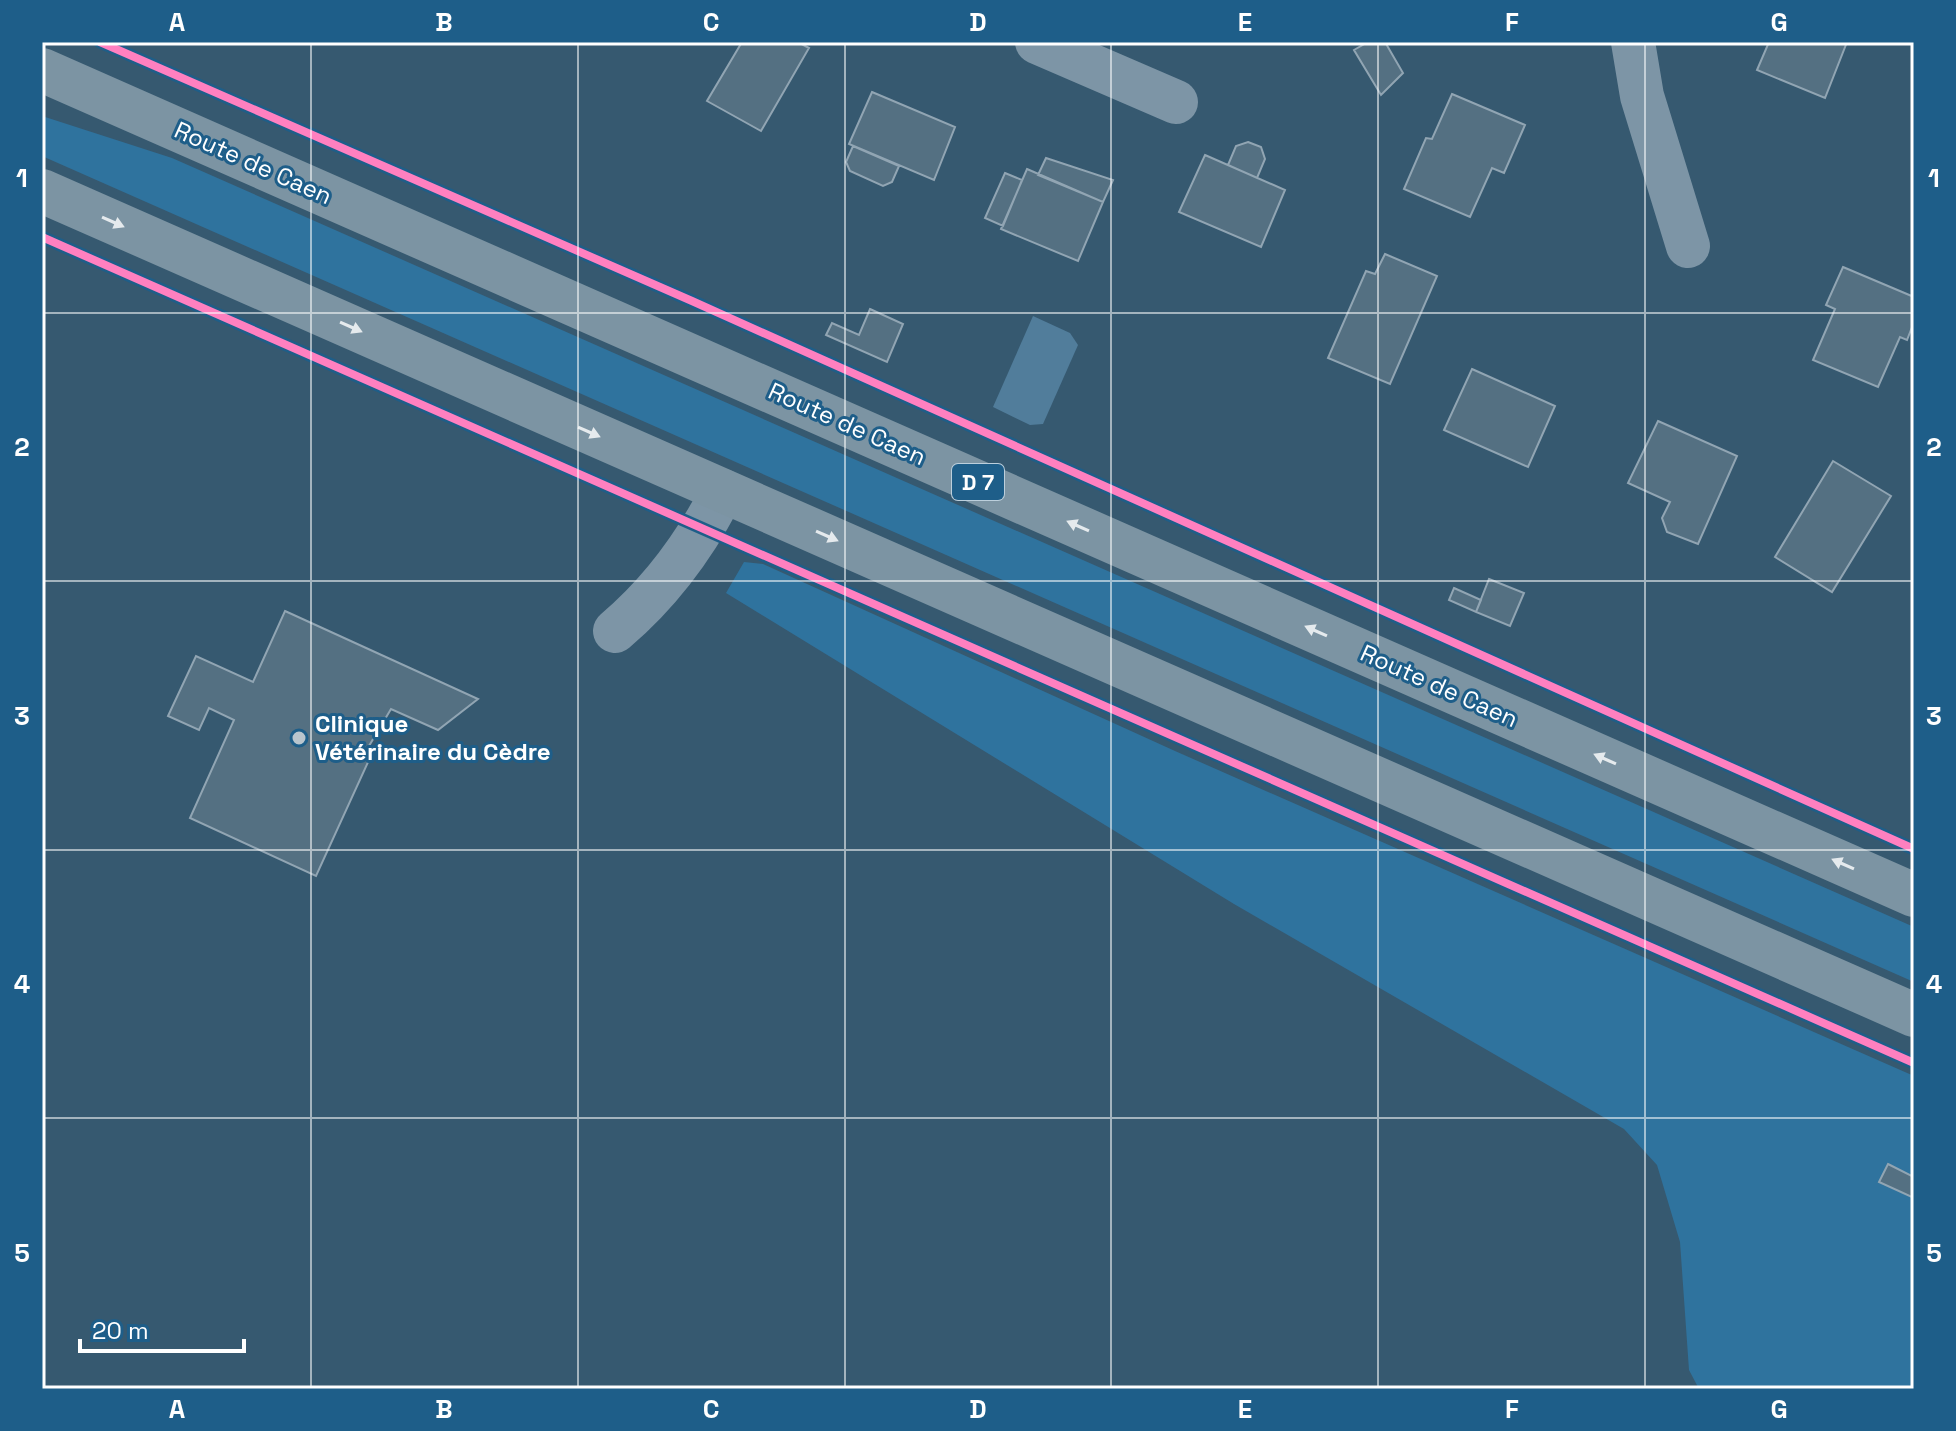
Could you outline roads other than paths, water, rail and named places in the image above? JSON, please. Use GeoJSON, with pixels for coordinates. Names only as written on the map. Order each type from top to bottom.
{"type":"FeatureCollection","features":[{"type":"Feature","properties":{"kind":"main road","name":"Route de Caen"},"geometry":{"type":"LineString","coordinates":[[42,70],[1914,895]]}},
{"type":"Feature","properties":{"kind":"main road"},"geometry":{"type":"LineString","coordinates":[[42,191],[1914,1015]]}},
{"type":"Feature","properties":{"kind":"street"},"geometry":{"type":"LineString","coordinates":[[1037,42],[1176,102]]}},
{"type":"Feature","properties":{"kind":"street"},"geometry":{"type":"LineString","coordinates":[[1633,42],[1642,96],[1688,246]]}},
{"type":"Feature","properties":{"kind":"street"},"geometry":{"type":"LineString","coordinates":[[615,631],[647,604],[704,528],[723,491]]}},
{"type":"Feature","properties":{"kind":"place","name":"Clinique Vétérinaire du Cèdre"},"geometry":{"type":"Point","coordinates":[299,738]}}]}
